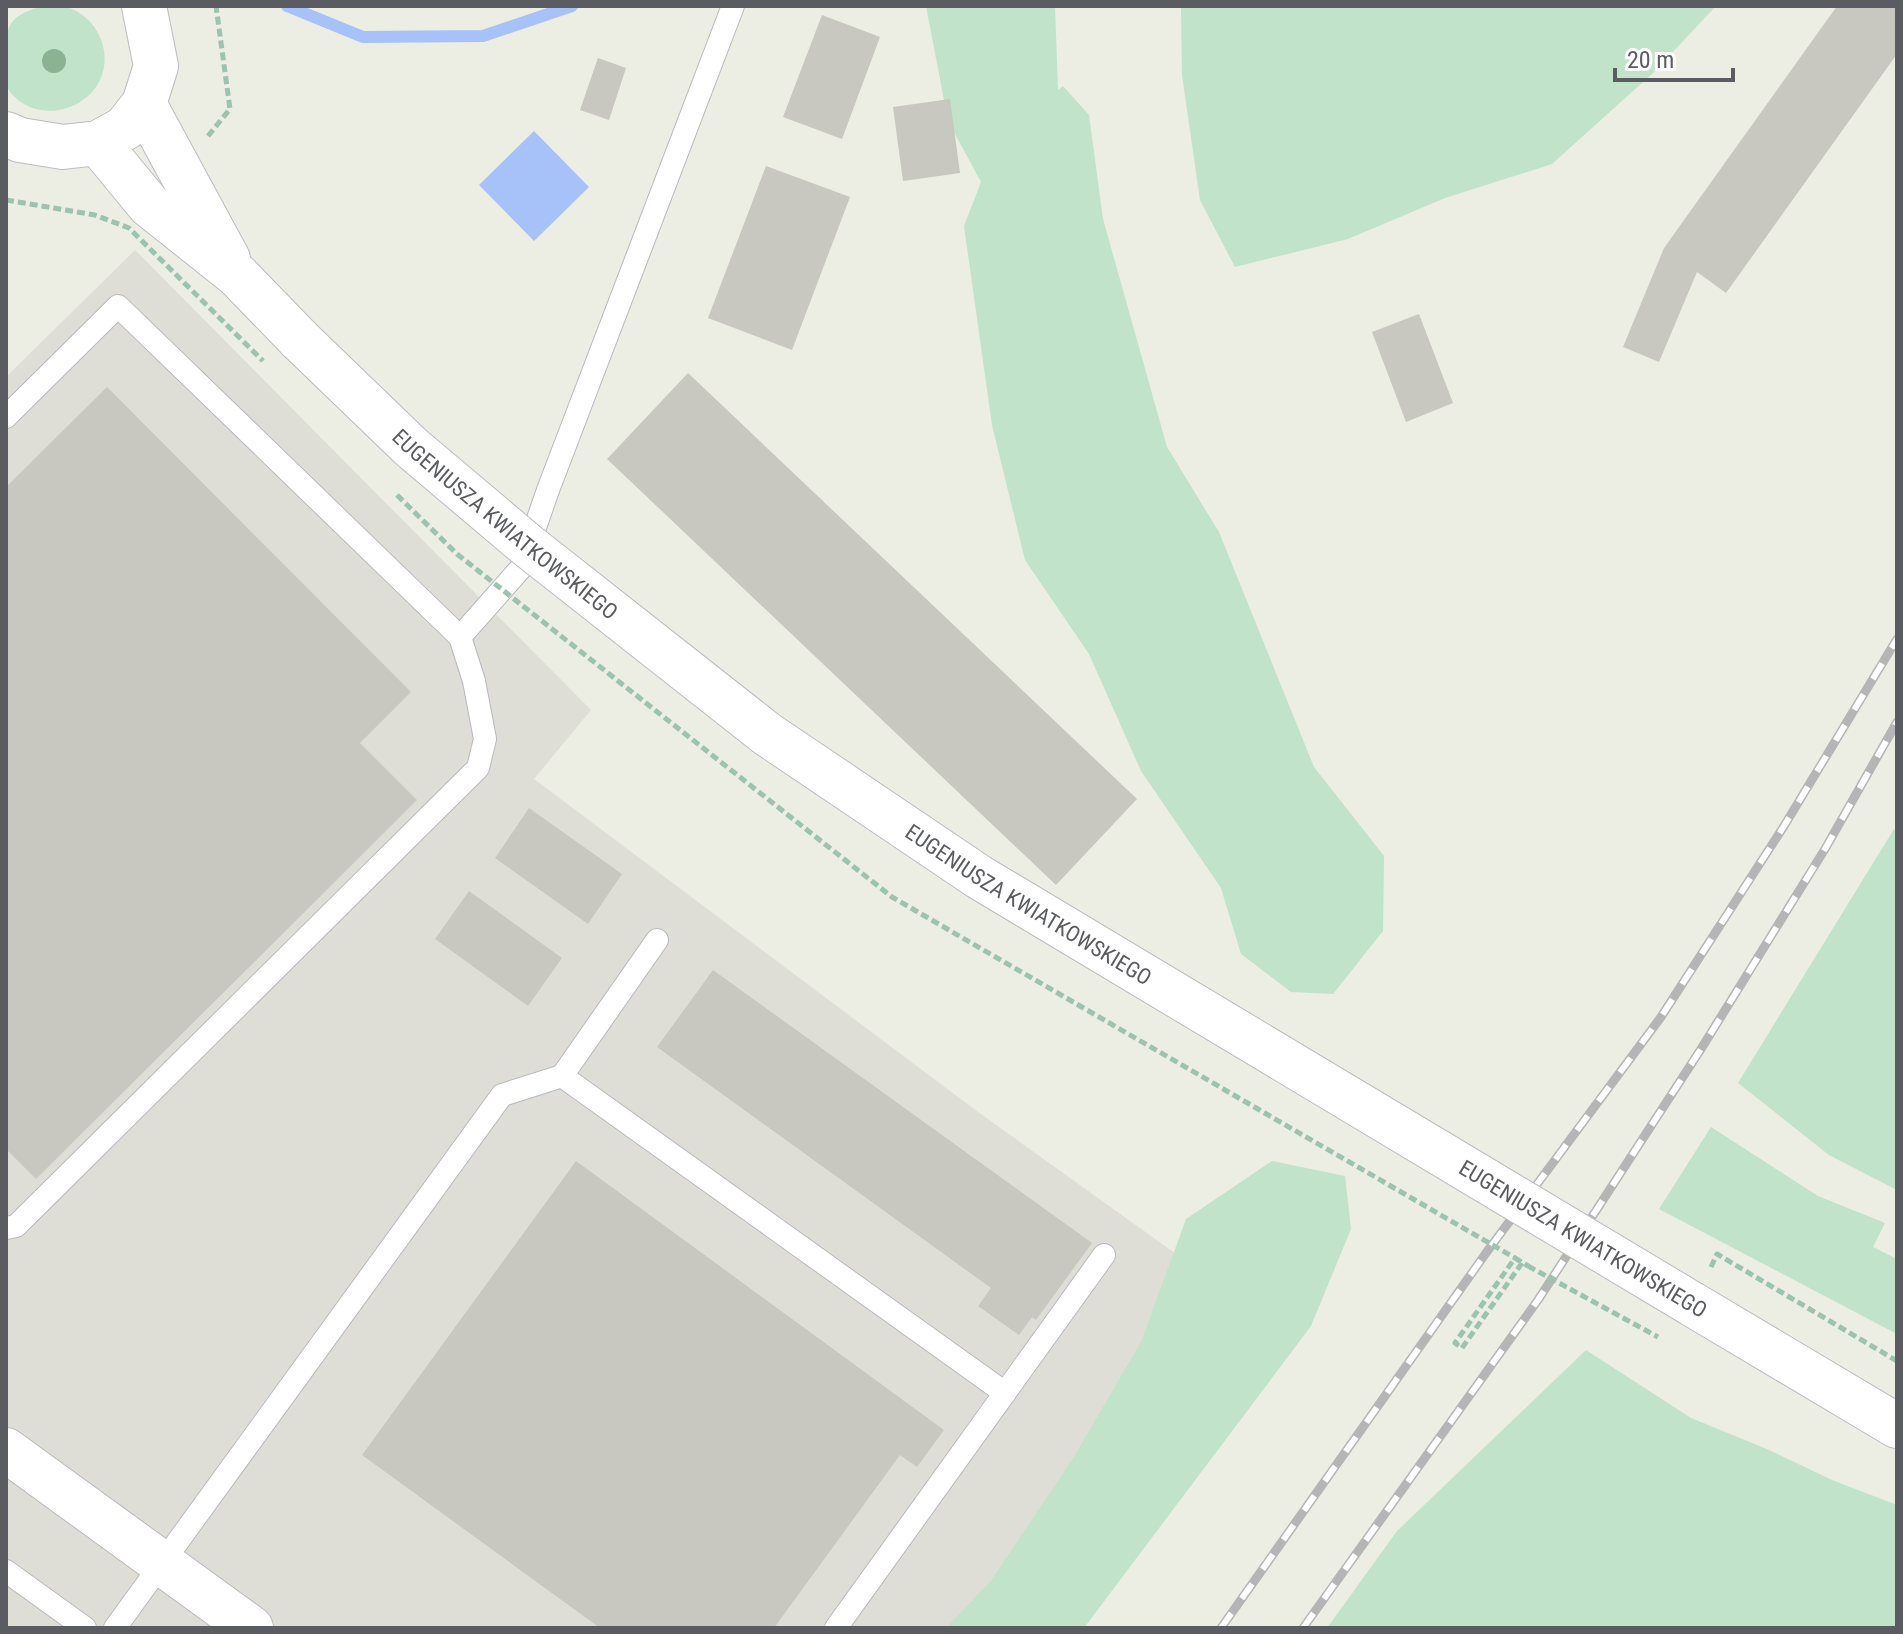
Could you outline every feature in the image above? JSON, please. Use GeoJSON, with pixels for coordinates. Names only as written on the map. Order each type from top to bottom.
{"type":"FeatureCollection","features":[{"type":"Feature","properties":{"kind":"street"},"geometry":{"type":"LineString","coordinates":[[6,134],[20,140],[63,147],[98,143],[125,128],[144,104],[156,66],[144,6]]}},
{"type":"Feature","properties":{"kind":"street","name":"EUGENIUSZA KWIATKOWSKIEGO"},"geometry":{"type":"LineString","coordinates":[[144,104],[237,275]]}},
{"type":"Feature","properties":{"kind":"street","name":"EUGENIUSZA KWIATKOWSKIEGO"},"geometry":{"type":"LineString","coordinates":[[98,143],[149,205],[237,275],[411,447],[527,545],[767,734],[979,877],[1897,1426]]}},
{"type":"Feature","properties":{"kind":"street"},"geometry":{"type":"LineString","coordinates":[[6,1450],[251,1628]]}},
{"type":"Feature","properties":{"kind":"lane"},"geometry":{"type":"LineString","coordinates":[[460,637],[521,568],[733,6]]}},
{"type":"Feature","properties":{"kind":"lane"},"geometry":{"type":"LineString","coordinates":[[6,417],[118,306],[460,637],[474,681],[485,739],[478,768],[16,1226],[6,1228]]}},
{"type":"Feature","properties":{"kind":"lane"},"geometry":{"type":"LineString","coordinates":[[115,1628],[502,1095],[562,1076],[657,940]]}},
{"type":"Feature","properties":{"kind":"lane"},"geometry":{"type":"LineString","coordinates":[[562,1076],[1005,1393]]}},
{"type":"Feature","properties":{"kind":"lane"},"geometry":{"type":"LineString","coordinates":[[836,1628],[1104,1255]]}},
{"type":"Feature","properties":{"kind":"lane"},"geometry":{"type":"LineString","coordinates":[[6,1571],[85,1628]]}},
{"type":"Feature","properties":{"kind":"path"},"geometry":{"type":"LineString","coordinates":[[216,6],[230,109]]}},
{"type":"Feature","properties":{"kind":"path"},"geometry":{"type":"LineString","coordinates":[[1469,1232],[1669,1343]]}},
{"type":"Feature","properties":{"kind":"path"},"geometry":{"type":"LineString","coordinates":[[1717,1254],[1897,1361]]}},
{"type":"Feature","properties":{"kind":"path"},"geometry":{"type":"LineString","coordinates":[[1515,1258],[1455,1343],[1462,1348],[1522,1263]]}},
{"type":"Feature","properties":{"kind":"shaded area"},"geometry":{"type":"Polygon","coordinates":[[[135,250],[591,710],[534,779],[974,1109],[1197,1269],[979,1628],[6,1628],[6,377],[135,250]]]}},
{"type":"Feature","properties":{"kind":"green space"},"geometry":{"type":"Polygon","coordinates":[[[43,6],[62,6],[85,17],[94,27],[104,50],[105,63],[96,87],[78,104],[55,111],[20,102],[9,90],[6,79],[6,41],[10,26],[21,15],[43,6]]]}},
{"type":"Feature","properties":{"kind":"green space"},"geometry":{"type":"Polygon","coordinates":[[[926,6],[1055,6],[1058,90],[1063,86],[1089,115],[1103,219],[1167,447],[1219,532],[1314,767],[1384,856],[1383,931],[1333,994],[1291,992],[1241,954],[1221,888],[1141,771],[1089,654],[1025,560],[992,425],[964,226],[981,182],[948,121],[926,6]]]}},
{"type":"Feature","properties":{"kind":"green space"},"geometry":{"type":"Polygon","coordinates":[[[1181,6],[1716,6],[1653,73],[1552,164],[1445,198],[1348,239],[1235,267],[1200,200],[1182,75],[1181,6]]]}},
{"type":"Feature","properties":{"kind":"green space"},"geometry":{"type":"Polygon","coordinates":[[[1894,829],[1897,832],[1897,1190],[1829,1155],[1738,1083],[1894,829]]]}},
{"type":"Feature","properties":{"kind":"green space"},"geometry":{"type":"Polygon","coordinates":[[[1711,1127],[1818,1196],[1885,1223],[1873,1247],[1897,1259],[1897,1334],[1659,1209],[1711,1127]]]}},
{"type":"Feature","properties":{"kind":"green space"},"geometry":{"type":"Polygon","coordinates":[[[1272,1161],[1345,1176],[1351,1229],[1311,1326],[1084,1628],[946,1628],[990,1582],[1072,1460],[1141,1342],[1186,1219],[1272,1161]]]}},
{"type":"Feature","properties":{"kind":"green space"},"geometry":{"type":"Polygon","coordinates":[[[1586,1350],[1691,1418],[1897,1505],[1897,1628],[1327,1628],[1397,1531],[1586,1350]]]}},
{"type":"Feature","properties":{"kind":"water"},"geometry":{"type":"Polygon","coordinates":[[[534,131],[589,187],[534,241],[479,185],[534,131]]]}},
{"type":"Feature","properties":{"kind":"building"},"geometry":{"type":"Polygon","coordinates":[[[1837,6],[1897,6],[1897,54],[1726,293],[1697,272],[1659,362],[1623,347],[1664,248],[1837,6]]]}},
{"type":"Feature","properties":{"kind":"building"},"geometry":{"type":"Polygon","coordinates":[[[822,15],[880,37],[842,139],[783,117],[822,15]]]}},
{"type":"Feature","properties":{"kind":"building"},"geometry":{"type":"Polygon","coordinates":[[[598,58],[626,68],[609,120],[580,110],[598,58]]]}},
{"type":"Feature","properties":{"kind":"building"},"geometry":{"type":"Polygon","coordinates":[[[950,99],[960,173],[903,181],[893,107],[950,99]]]}},
{"type":"Feature","properties":{"kind":"building"},"geometry":{"type":"Polygon","coordinates":[[[766,166],[850,197],[792,350],[708,318],[766,166]]]}},
{"type":"Feature","properties":{"kind":"building"},"geometry":{"type":"Polygon","coordinates":[[[1419,314],[1453,403],[1406,422],[1372,332],[1419,314]]]}},
{"type":"Feature","properties":{"kind":"building"},"geometry":{"type":"Polygon","coordinates":[[[688,373],[1137,799],[1056,885],[607,459],[688,373]]]}},
{"type":"Feature","properties":{"kind":"building"},"geometry":{"type":"Polygon","coordinates":[[[107,387],[411,692],[360,743],[417,800],[36,1179],[6,1149],[6,487],[107,387]]]}},
{"type":"Feature","properties":{"kind":"building"},"geometry":{"type":"Polygon","coordinates":[[[529,808],[622,874],[588,924],[495,858],[529,808]]]}},
{"type":"Feature","properties":{"kind":"building"},"geometry":{"type":"Polygon","coordinates":[[[469,891],[562,958],[528,1006],[435,939],[469,891]]]}},
{"type":"Feature","properties":{"kind":"building"},"geometry":{"type":"Polygon","coordinates":[[[713,970],[1092,1243],[1036,1320],[1032,1317],[1019,1335],[978,1306],[991,1288],[657,1047],[713,970]]]}},
{"type":"Feature","properties":{"kind":"building"},"geometry":{"type":"Polygon","coordinates":[[[576,1161],[944,1430],[917,1467],[900,1455],[774,1628],[600,1628],[362,1455],[576,1161]]]}},
{"type":"Feature","properties":{"kind":"waterway"},"geometry":{"type":"LineString","coordinates":[[287,6],[363,37],[483,36],[572,6]]}},
{"type":"Feature","properties":{"kind":"railway"},"geometry":{"type":"LineString","coordinates":[[1221,1628],[1486,1253],[1661,1017],[1784,826],[1897,639]]}},
{"type":"Feature","properties":{"kind":"railway"},"geometry":{"type":"LineString","coordinates":[[1303,1628],[1538,1300],[1701,1049],[1825,849],[1897,722]]}}]}
